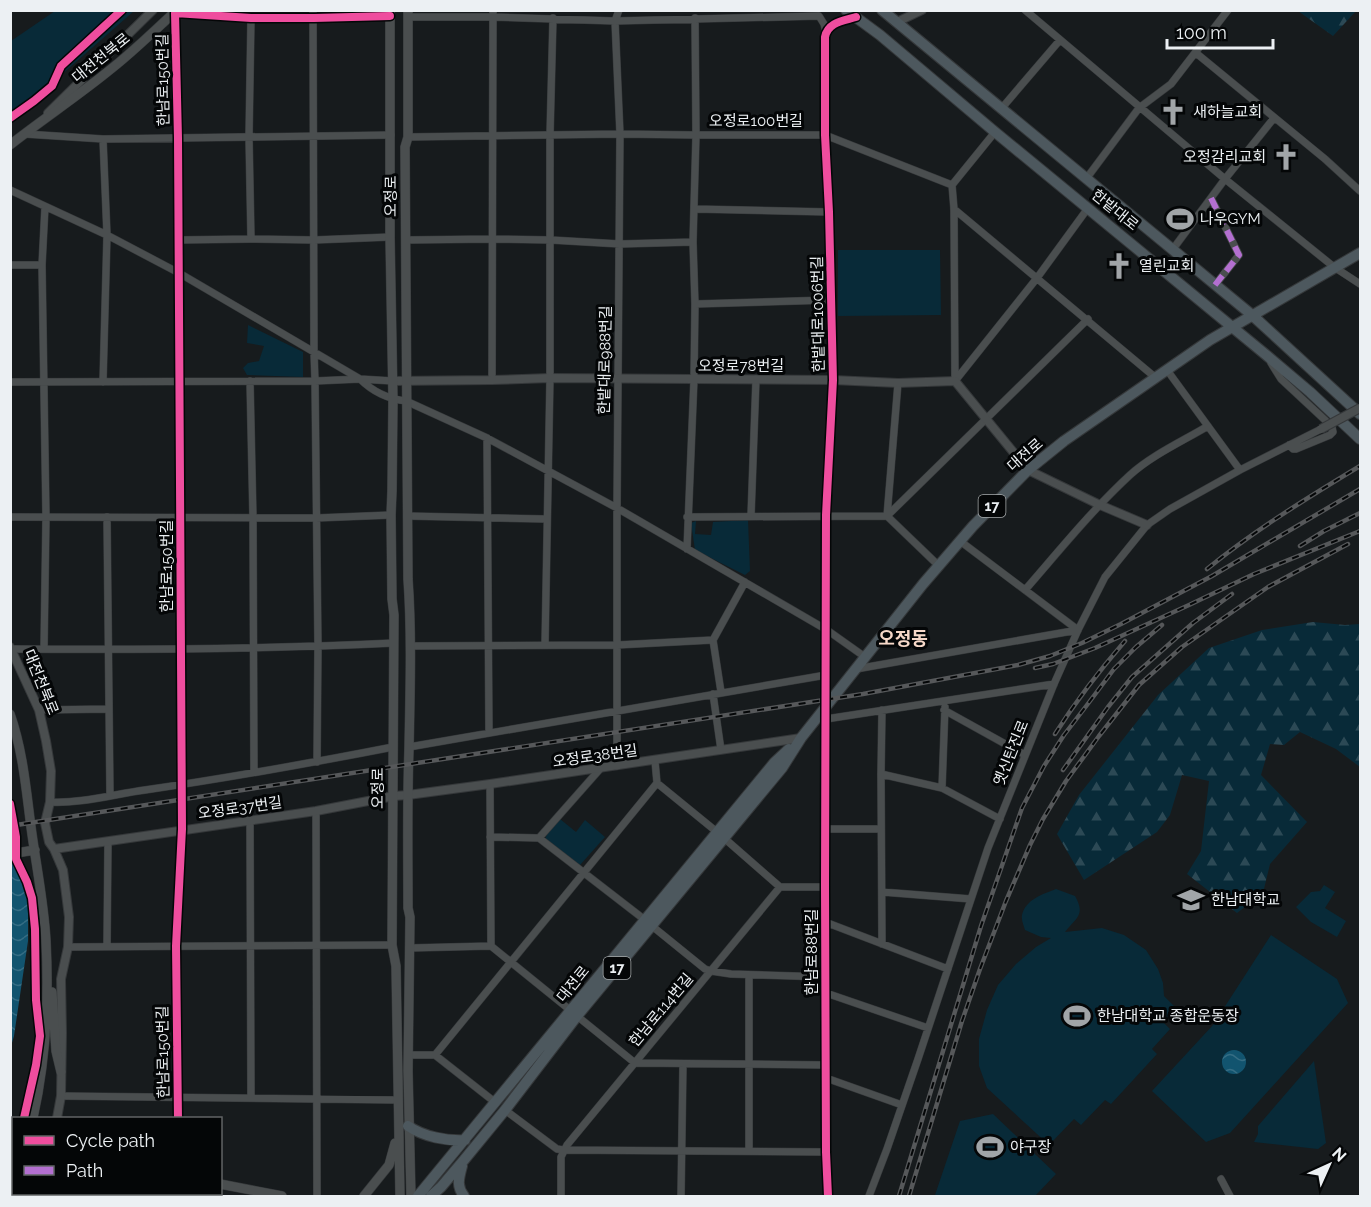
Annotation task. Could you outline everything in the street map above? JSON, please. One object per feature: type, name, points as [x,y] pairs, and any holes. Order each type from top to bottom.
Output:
[{"type":"main road","name":"한밭대로","points":[[846,10],[880,35],[994,132],[1232,326],[1360,439]]},
{"type":"main road","name":"한밭대로","points":[[882,10],[1252,315],[1360,414]]},
{"type":"main road","name":"대전천북로","points":[[10,145],[71,101],[140,45],[176,12]]},
{"type":"main road","name":"오정로","points":[[390,13],[390,237],[393,381],[390,514],[394,615],[392,945],[396,966],[400,1197]]},
{"type":"main road","name":"오정로","points":[[408,14],[408,136],[405,147],[410,646],[408,1126],[411,1197]]},
{"type":"main road","name":"대전로","points":[[431,1197],[464,1160],[501,1106],[574,1013],[721,835],[774,763],[801,738],[960,541],[1028,470],[1064,441],[1210,340],[1360,253]]},
{"type":"main road","points":[[10,714],[22,757],[46,940],[47,1023],[33,1117]]},
{"type":"main road","points":[[11,854],[35,850]]},
{"type":"main road","points":[[41,897],[49,934],[56,1051],[61,1072]]},
{"type":"main road","name":"대전로","points":[[418,1197],[465,1140],[501,1106]]},
{"type":"main road","points":[[408,1126],[416,1131],[452,1141],[465,1140]]},
{"type":"main road","points":[[364,1197],[389,1165],[398,1132]]},
{"type":"main road","points":[[464,1160],[458,1180],[464,1197]]},
{"type":"main road","points":[[222,1184],[282,1197]]},
{"type":"street","points":[[36,125],[153,10]]},
{"type":"street","name":"한밭대로988번길","points":[[617,766],[620,134],[615,21],[619,10]]},
{"type":"street","points":[[897,22],[922,10]]},
{"type":"street","points":[[1025,10],[1225,179],[1334,267],[1360,284]]},
{"type":"street","points":[[1086,179],[1139,108],[1171,84],[1228,10]]},
{"type":"street","points":[[176,12],[251,18],[390,13]]},
{"type":"street","name":"한남로150번길","points":[[176,12],[182,784],[176,946],[178,1117]]},
{"type":"street","points":[[408,14],[493,14],[615,21],[818,13],[826,32]]},
{"type":"street","points":[[313,14],[317,762]]},
{"type":"street","points":[[492,380],[493,14]]},
{"type":"street","points":[[826,32],[835,23],[856,17]]},
{"type":"street","points":[[251,18],[249,136],[251,238]]},
{"type":"street","points":[[545,645],[553,18]]},
{"type":"street","points":[[687,549],[694,379],[693,242],[696,135],[694,18]]},
{"type":"street","name":"한밭대로1006번길","points":[[826,32],[825,135],[833,380],[826,515],[826,707]]},
{"type":"street","points":[[1001,109],[1060,40]]},
{"type":"street","points":[[71,101],[109,53]]},
{"type":"street","points":[[1196,53],[1325,159],[1360,191]]},
{"type":"street","points":[[1173,249],[1274,118]]},
{"type":"street","points":[[994,132],[952,185],[955,381],[1028,470],[1147,525]]},
{"type":"street","points":[[25,134],[103,139],[391,135]]},
{"type":"street","name":"오정로100번길","points":[[408,136],[825,135],[952,185]]},
{"type":"street","points":[[102,382],[107,235],[103,139]]},
{"type":"street","points":[[10,190],[107,235],[179,273],[360,379],[369,388],[393,400],[406,401],[487,438],[617,508],[827,630],[865,657]]},
{"type":"street","points":[[1211,198],[1239,255],[1215,285]]},
{"type":"street","points":[[44,649],[46,517],[42,265],[45,207]]},
{"type":"street","points":[[955,381],[1037,278],[1088,208]]},
{"type":"street","points":[[695,209],[829,212]]},
{"type":"street","points":[[954,209],[1156,378]]},
{"type":"street","points":[[178,240],[251,238],[314,240],[390,237]]},
{"type":"street","points":[[406,240],[551,240],[620,244],[693,242]]},
{"type":"street","points":[[10,265],[42,265]]},
{"type":"street","points":[[695,303],[830,300]]},
{"type":"street","points":[[887,516],[1088,319]]},
{"type":"street","points":[[1265,354],[1281,379],[1332,427],[1333,432],[1330,435],[1293,449],[1289,445]]},
{"type":"street","points":[[1167,370],[1240,470]]},
{"type":"street","name":"오정로78번길","points":[[406,381],[618,378],[833,380],[898,383],[955,381]]},
{"type":"street","points":[[10,382],[360,379],[406,381]]},
{"type":"street","points":[[751,516],[756,379]]},
{"type":"street","points":[[250,381],[254,772]]},
{"type":"street","points":[[887,516],[898,383]]},
{"type":"street","points":[[1321,429],[1360,408]]},
{"type":"street","points":[[1025,590],[1100,505],[1132,474],[1208,426]]},
{"type":"street","name":"옛신탄진로","points":[[869,1197],[988,848],[1054,684],[1105,577],[1147,525],[1170,509],[1321,429]]},
{"type":"street","points":[[487,438],[489,732]]},
{"type":"street","points":[[10,517],[316,518],[390,514]]},
{"type":"street","points":[[407,516],[546,519]]},
{"type":"street","points":[[687,517],[887,516],[939,566]]},
{"type":"street","points":[[107,517],[110,795]]},
{"type":"street","points":[[960,541],[1078,630]]},
{"type":"street","points":[[722,750],[713,640],[745,582]]},
{"type":"street","points":[[856,669],[1078,630]]},
{"type":"street","points":[[410,646],[617,645],[713,640]]},
{"type":"street","points":[[11,648],[181,649],[394,643]]},
{"type":"street","name":"대전천북로","points":[[11,648],[39,710],[51,771],[50,802],[45,823],[50,842],[63,870],[69,916],[68,947],[61,979],[61,1096],[57,1117]]},
{"type":"street","points":[[409,747],[826,675]]},
{"type":"street","points":[[826,719],[1054,684]]},
{"type":"street","points":[[942,788],[945,700]]},
{"type":"street","name":"한남로88번길","points":[[826,707],[825,977],[828,1197]]},
{"type":"street","points":[[39,710],[108,709]]},
{"type":"street","points":[[882,710],[882,944]]},
{"type":"street","points":[[944,710],[1025,755]]},
{"type":"street","name":"오정로38번길","points":[[394,796],[655,761],[801,738]]},
{"type":"street","points":[[50,802],[69,802],[182,784],[393,747]]},
{"type":"street","points":[[435,1055],[657,783],[655,761]]},
{"type":"street","points":[[540,838],[600,768]]},
{"type":"street","points":[[881,774],[942,788],[1000,819]]},
{"type":"street","points":[[657,783],[780,887],[825,887]]},
{"type":"street","points":[[490,784],[491,946]]},
{"type":"street","name":"오정로37번길","points":[[54,849],[316,811],[394,796]]},
{"type":"street","points":[[316,811],[316,1197]]},
{"type":"street","points":[[250,820],[250,1098]]},
{"type":"street","points":[[825,829],[881,829]]},
{"type":"street","points":[[490,837],[540,838],[705,969],[731,974],[825,977]]},
{"type":"street","points":[[107,946],[108,842]]},
{"type":"street","name":"한남로114번길","points":[[564,1150],[780,887]]},
{"type":"street","points":[[882,892],[971,899]]},
{"type":"street","points":[[825,922],[948,969]]},
{"type":"street","points":[[68,947],[392,945]]},
{"type":"street","points":[[409,948],[491,946],[635,1063],[826,1065]]},
{"type":"street","points":[[749,975],[749,1152]]},
{"type":"street","name":"한남로88번길","points":[[826,993],[928,1028]]},
{"type":"street","points":[[409,1055],[435,1055],[557,1149],[826,1152]]},
{"type":"street","points":[[681,1197],[683,1064]]},
{"type":"street","points":[[826,1078],[902,1105]]},
{"type":"street","points":[[61,1096],[398,1100]]},
{"type":"street","points":[[561,1197],[561,1157],[564,1150]]},
{"type":"street","points":[[1221,1179],[1230,1197]]},
{"type":"green space","points":[[55,11],[134,11],[11,119],[11,41]]},
{"type":"green space","points":[[1298,11],[1356,11],[1333,36]]},
{"type":"green space","points":[[838,250],[940,250],[941,315],[838,316]]},
{"type":"green space","points":[[248,325],[303,352],[303,377],[247,375],[243,368],[248,363],[259,361],[264,346],[247,343]]},
{"type":"green space","points":[[748,520],[750,571],[745,575],[695,550],[691,523],[696,521],[695,534],[711,535],[713,522]]},
{"type":"green space","points":[[1313,622],[1360,624],[1360,767],[1336,749],[1300,732],[1284,745],[1270,744],[1261,775],[1307,822],[1270,864],[1263,893],[1237,913],[1187,874],[1201,851],[1209,781],[1182,775],[1170,815],[1157,832],[1084,880],[1057,834],[1079,795],[1158,695],[1209,648],[1262,630]]},
{"type":"green space","points":[[560,819],[576,832],[585,820],[605,837],[580,865],[545,839]]},
{"type":"green space","points":[[1324,885],[1335,892],[1325,908],[1346,921],[1337,937],[1311,922],[1296,907],[1311,892],[1320,891]]},
{"type":"green space","name":"한남대학교 종합운동장","points":[[1056,889],[1075,896],[1080,908],[1078,916],[1065,932],[1102,928],[1124,935],[1146,950],[1158,969],[1163,983],[1164,996],[1176,1008],[1164,1023],[1170,1029],[1152,1049],[1157,1054],[1111,1104],[1105,1100],[1081,1125],[1074,1119],[1049,1145],[987,1088],[979,1066],[979,1039],[987,1010],[998,985],[1016,964],[1051,938],[1041,937],[1025,930],[1022,921],[1024,909],[1036,898]]},
{"type":"green space","points":[[1271,935],[1337,979],[1348,1003],[1230,1133],[1206,1142],[1152,1091],[1213,1025]]},
{"type":"green space","points":[[1314,1061],[1326,1143],[1318,1149],[1254,1142],[1258,1134],[1258,1126]]},
{"type":"green space","name":"야구장","points":[[993,1114],[1056,1174],[1035,1196],[935,1195],[960,1121]]},
{"type":"water","points":[[11,859],[21,879],[28,902],[28,941],[11,1046]]},
{"type":"water","points":[[1234,1050],[1242,1054],[1246,1062],[1242,1070],[1234,1074],[1226,1070],[1222,1062],[1226,1054]]},
{"type":"railway","points":[[1207,569],[1301,502],[1360,466]]},
{"type":"railway","points":[[10,826],[863,694],[1018,665],[1050,656],[1121,624],[1212,576],[1360,489]]},
{"type":"railway","points":[[1300,546],[1360,513]]},
{"type":"railway","points":[[1035,668],[1053,664],[1095,648],[1254,574],[1360,531]]},
{"type":"railway","points":[[909,1196],[980,969],[1030,845],[1066,781],[1139,685],[1182,647],[1268,587],[1348,544]]},
{"type":"railway","points":[[1063,770],[1132,677],[1193,623],[1232,594]]},
{"type":"railway","points":[[899,1196],[981,926],[1022,808],[1044,766],[1064,735],[1114,669],[1162,625]]},
{"type":"railway","points":[[1055,734],[1088,686],[1125,641]]},
{"type":"marked path","points":[[1211,198],[1239,255],[1215,285]]},
{"type":"cycle path","points":[[10,118],[52,86],[61,66],[122,10]]},
{"type":"cycle path","points":[[178,1117],[176,946],[182,829],[178,138],[175,13],[251,18],[390,16]]},
{"type":"cycle path","points":[[828,1196],[825,887],[826,515],[833,380],[825,135],[825,37],[833,25],[856,17]]},
{"type":"cycle path","points":[[10,804],[16,837],[16,859],[32,898],[36,1000],[40,1036],[24,1117]]},
{"type":"place","name":"새하늘교회","points":[[1173,112]]},
{"type":"place","name":"오정감리교회","points":[[1286,157]]},
{"type":"place","name":"나우GYM","points":[[1180,219]]},
{"type":"place","name":"열린교회","points":[[1119,266]]},
{"type":"place","name":"한남대학교","points":[[1191,900]]},
{"type":"place","name":"한남대학교 종합운동장","points":[[1077,1016]]},
{"type":"place","name":"야구장","points":[[990,1147]]},
{"type":"district","name":"오정동","points":[[903,638]]}]
